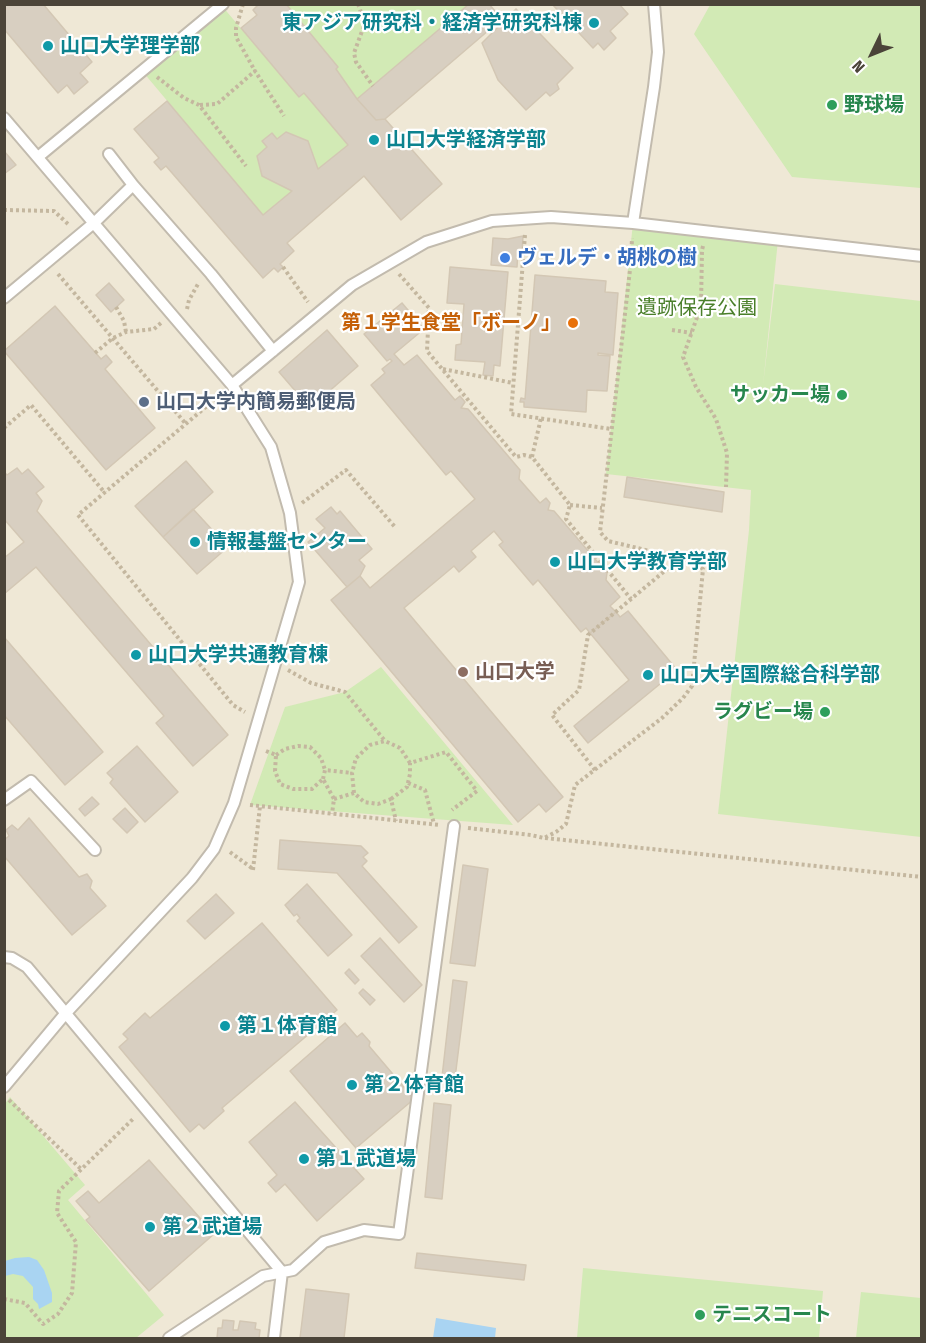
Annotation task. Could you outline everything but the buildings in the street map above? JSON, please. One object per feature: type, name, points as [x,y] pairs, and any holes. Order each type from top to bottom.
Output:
[{"type":"lane","points":[[38,157],[223,4]]},
{"type":"lane","points":[[633,224],[656,75],[658,52],[654,4]]},
{"type":"lane","points":[[4,118],[232,385],[271,447],[290,513],[299,582],[234,804],[218,842],[192,878],[65,1014],[4,1086]]},
{"type":"lane","points":[[109,154],[273,351]]},
{"type":"lane","points":[[4,298],[94,222],[133,185]]},
{"type":"lane","points":[[232,385],[352,285],[388,262],[426,242],[492,221],[551,218],[633,224],[921,256]]},
{"type":"lane","points":[[4,800],[31,781],[95,849]]},
{"type":"lane","points":[[169,1338],[263,1276],[293,1270],[324,1242],[364,1230],[399,1234],[454,826]]},
{"type":"lane","points":[[4,957],[12,958],[27,967],[282,1272],[274,1338]]},
{"type":"path","points":[[243,4],[236,28],[236,37],[284,116]]},
{"type":"path","points":[[358,4],[365,23],[354,53],[356,62],[373,86]]},
{"type":"path","points":[[147,69],[184,98],[199,105],[246,166]]},
{"type":"path","points":[[199,105],[217,104],[255,71]]},
{"type":"path","points":[[4,210],[54,211],[79,235]]},
{"type":"path","points":[[526,219],[511,414],[611,429]]},
{"type":"path","points":[[544,838],[566,824],[575,785],[662,718],[692,686],[703,569],[692,561],[608,542],[600,532],[631,261],[633,224]]},
{"type":"path","points":[[710,232],[702,250],[701,306],[683,357],[696,387],[716,418],[728,453],[726,487]]},
{"type":"path","points":[[47,262],[186,424]]},
{"type":"path","points":[[388,262],[429,308],[427,351],[516,457],[524,454],[532,457],[570,505],[602,508]]},
{"type":"path","points":[[283,267],[317,315]]},
{"type":"path","points":[[184,328],[189,300],[195,285],[211,274]]},
{"type":"path","points":[[116,307],[124,321],[126,332]]},
{"type":"path","points":[[95,353],[113,338],[126,332],[154,329],[172,314]]},
{"type":"path","points":[[672,330],[692,333]]},
{"type":"path","points":[[442,369],[513,383]]},
{"type":"path","points":[[232,385],[78,515],[233,705],[258,720]]},
{"type":"path","points":[[4,428],[32,405],[105,493]]},
{"type":"path","points":[[532,457],[541,418]]},
{"type":"path","points":[[290,513],[346,470],[395,527]]},
{"type":"path","points":[[570,505],[566,519],[631,599]]},
{"type":"path","points":[[595,770],[552,715],[579,690],[588,635],[679,558]]},
{"type":"path","points":[[276,664],[311,684],[345,692],[385,741],[400,748],[410,763],[407,787],[391,799],[378,804],[364,802],[354,793],[352,773],[356,758],[370,745],[385,741]]},
{"type":"path","points":[[251,746],[276,756]]},
{"type":"path","points":[[298,746],[310,747],[321,758],[325,770],[323,779],[312,789],[293,789],[280,784],[276,771],[276,756],[285,749],[298,746]]},
{"type":"path","points":[[410,763],[446,752],[477,791],[451,811]]},
{"type":"path","points":[[325,770],[352,773]]},
{"type":"path","points":[[323,779],[334,799],[332,814]]},
{"type":"path","points":[[408,783],[425,790],[433,824]]},
{"type":"path","points":[[334,799],[354,793]]},
{"type":"path","points":[[391,799],[396,820]]},
{"type":"path","points":[[234,804],[921,877]]},
{"type":"path","points":[[218,842],[253,870],[260,806]]},
{"type":"path","points":[[433,824],[442,818]]},
{"type":"path","points":[[4,1095],[82,1170]]},
{"type":"path","points":[[4,1299],[25,1303],[43,1324],[58,1314],[72,1293],[76,1242],[57,1213],[59,1191],[144,1108]]},
{"type":"shaded area","name":"山口大学","points":[[5,5],[921,5],[921,1338],[5,1338]]},
{"type":"green space","points":[[464,4],[466,7],[357,99],[336,69],[338,67],[286,5]]},
{"type":"green space","name":"野球場","points":[[710,5],[921,5],[921,188],[792,177],[694,34]]},
{"type":"green space","points":[[222,6],[299,97],[304,93],[348,145],[318,169],[308,141],[286,132],[277,139],[272,133],[263,141],[267,147],[257,156],[262,176],[292,191],[263,215],[143,72]]},
{"type":"green space","name":"遺跡保存公園","points":[[633,223],[778,240],[763,385],[775,284],[921,301],[921,837],[718,814],[749,530],[751,490],[606,474]]},
{"type":"green space","points":[[381,667],[513,825],[250,805],[285,707],[345,692]]},
{"type":"green space","points":[[10,1097],[85,1185],[68,1200],[164,1315],[136,1338],[5,1338],[4,1105]]},
{"type":"green space","name":"テニスコート","points":[[583,1268],[823,1291],[819,1338],[577,1338]]},
{"type":"green space","name":"テニスコート","points":[[861,1292],[921,1298],[921,1338],[856,1338]]},
{"type":"water","points":[[29,1257],[37,1260],[44,1270],[52,1293],[52,1302],[39,1309],[33,1299],[33,1287],[23,1276],[13,1274],[5,1276],[5,1261]]},
{"type":"water","points":[[436,1318],[496,1328],[495,1338],[433,1338]]},
{"type":"place","name":"東アジア研究科・経済学研究科棟","points":[[594,23]]},
{"type":"place","name":"山口大学理学部","points":[[48,46]]},
{"type":"place","name":"野球場","points":[[832,105]]},
{"type":"place","name":"山口大学経済学部","points":[[374,140]]},
{"type":"place","name":"ヴェルデ・胡桃の樹","points":[[505,258]]},
{"type":"place","name":"第１学生食堂「ボーノ」","points":[[573,323]]},
{"type":"place","name":"サッカー場","points":[[842,395]]},
{"type":"place","name":"山口大学内簡易郵便局","points":[[144,402]]},
{"type":"place","name":"情報基盤センター","points":[[195,542]]},
{"type":"place","name":"山口大学教育学部","points":[[555,562]]},
{"type":"place","name":"山口大学共通教育棟","points":[[136,655]]},
{"type":"place","name":"山口大学","points":[[463,672]]},
{"type":"place","name":"山口大学国際総合科学部","points":[[648,675]]},
{"type":"place","name":"ラグビー場","points":[[825,712]]},
{"type":"place","name":"第１体育館","points":[[225,1026]]},
{"type":"place","name":"第２体育館","points":[[352,1085]]},
{"type":"place","name":"第１武道場","points":[[304,1159]]},
{"type":"place","name":"第２武道場","points":[[150,1227]]},
{"type":"place","name":"テニスコート","points":[[700,1315]]}]
